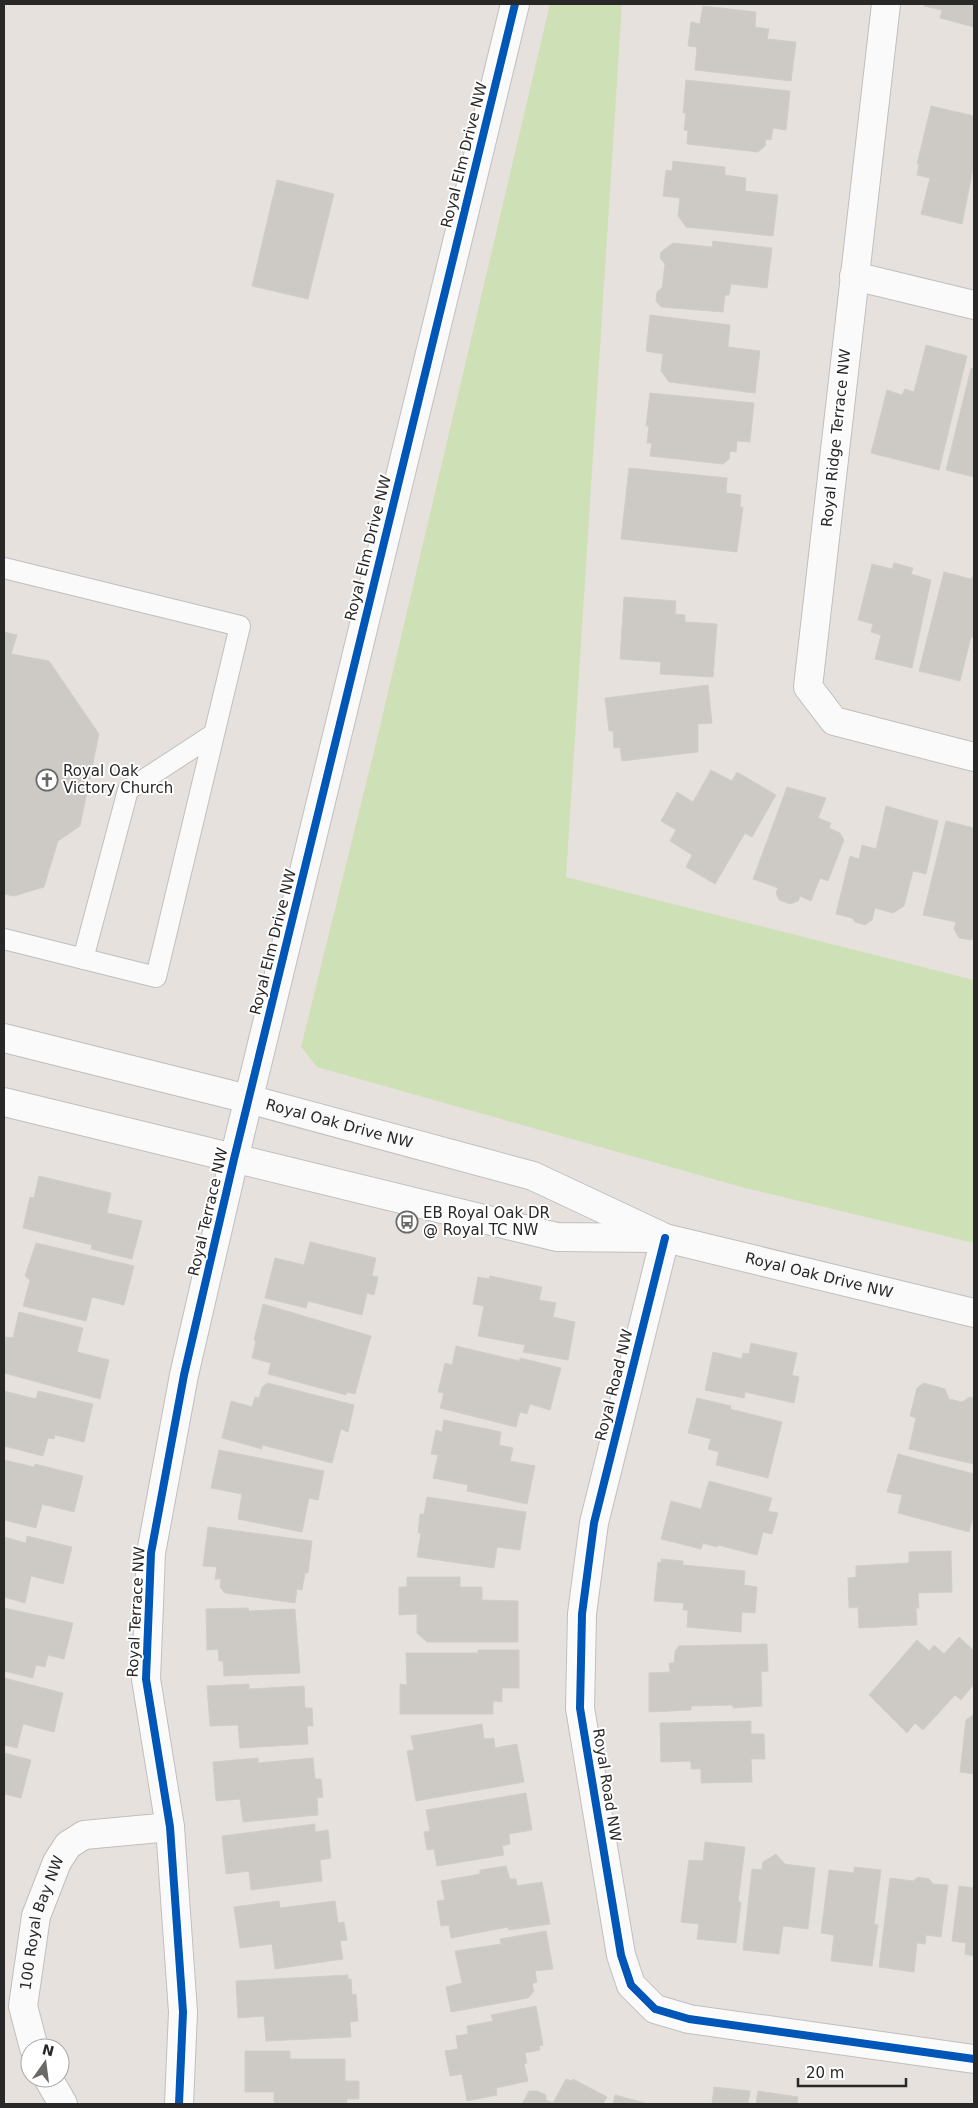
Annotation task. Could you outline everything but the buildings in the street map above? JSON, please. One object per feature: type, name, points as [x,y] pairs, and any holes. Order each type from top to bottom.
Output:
[{"type":"street","name":"Royal Elm Drive NW","points":[[248,1099],[515,4]]},
{"type":"street","name":"Royal Ridge Terrace NW","points":[[886,4],[808,688],[834,721],[974,756]]},
{"type":"street","points":[[854,276],[974,305]]},
{"type":"street","name":"Royal Oak Drive NW","points":[[4,1038],[248,1099],[533,1176],[664,1238],[974,1313]]},
{"type":"street","name":"Royal Terrace NW","points":[[179,2104],[183,2012],[170,1827],[146,1679],[151,1553],[184,1375],[248,1099]]},
{"type":"street","name":"Royal Oak Drive NW","points":[[4,1102],[557,1237],[664,1238]]},
{"type":"street","name":"Royal Road NW","points":[[664,1238],[594,1523],[582,1614],[580,1708],[622,1955],[631,1985],[655,2009],[689,2019],[974,2059]]},
{"type":"street","name":"100 Royal Bay NW","points":[[31,2038],[22,2006],[36,1916],[57,1862],[68,1845],[84,1835],[170,1827]]},
{"type":"street","points":[[54,2088],[63,2104]]},
{"type":"lane","points":[[4,568],[240,626],[156,977],[4,939]]},
{"type":"lane","points":[[83,959],[128,790],[214,734]]},
{"type":"green space","points":[[550,4],[622,4],[566,877],[974,980],[974,1243],[745,1188],[317,1067],[301,1047],[377,739]]},
{"type":"cycle path","points":[[179,2104],[183,2012],[170,1827],[146,1679],[151,1553],[184,1375],[234,1159],[515,4]]},
{"type":"cycle path","points":[[665,1238],[594,1523],[582,1614],[580,1708],[621,1955],[631,1985],[655,2009],[689,2019],[974,2059]]},
{"type":"place","name":"Royal Oak Victory Church","points":[[47,780]]},
{"type":"place","name":"EB Royal Oak DR @ Royal TC NW","points":[[407,1222]]}]
